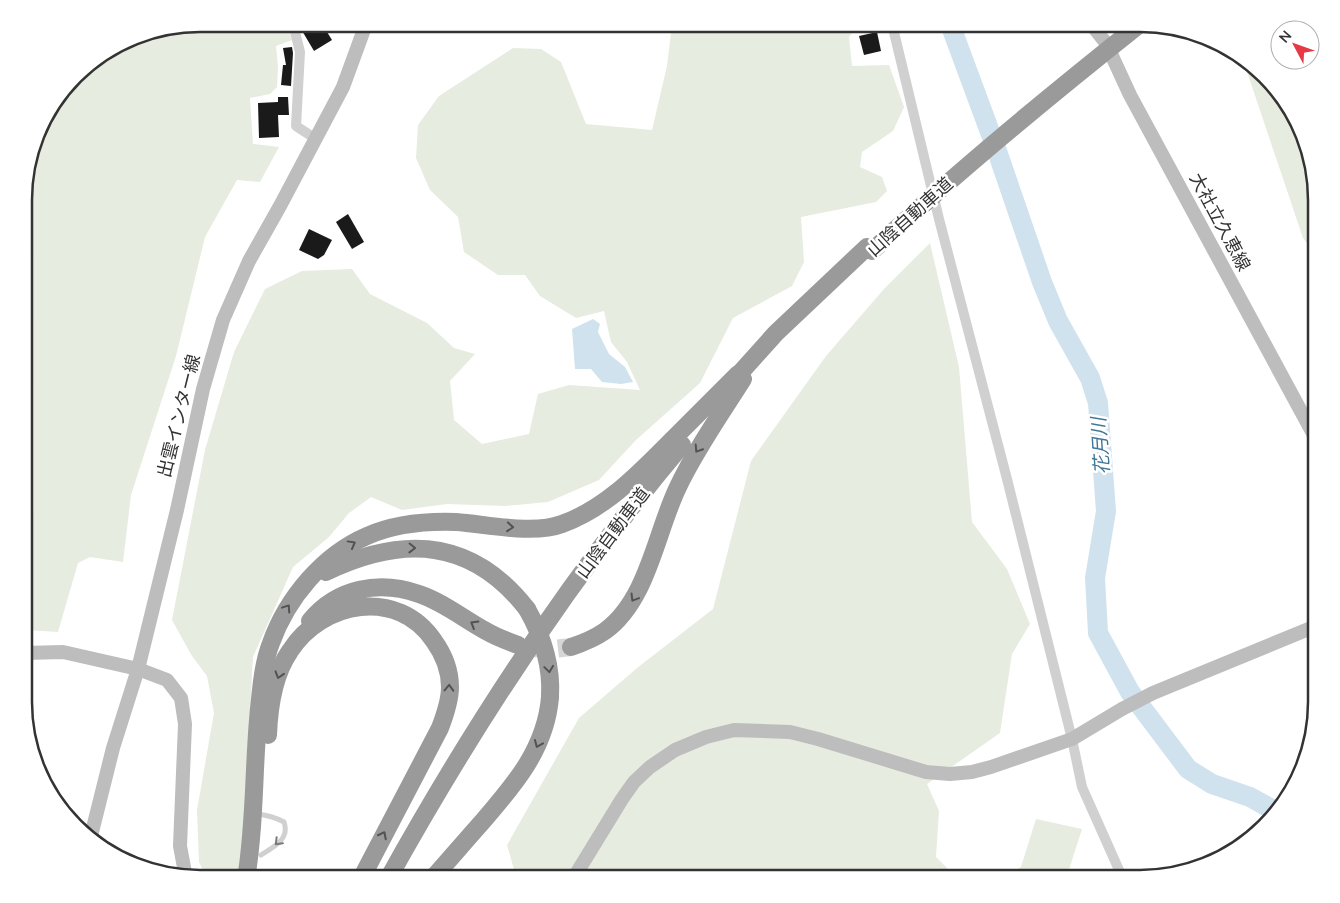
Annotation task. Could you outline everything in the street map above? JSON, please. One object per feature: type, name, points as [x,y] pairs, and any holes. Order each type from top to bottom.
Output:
[{"type":"highway","name":"山陰自動車道","points":[[870,249],[937,183],[1119,32]]},
{"type":"highway","name":"山陰自動車道","points":[[393,870],[526,643],[635,501],[776,333],[941,188],[1130,32]]},
{"type":"highway","points":[[258,870],[261,855],[258,815],[257,725],[263,676],[270,644],[284,612],[302,587],[325,562],[367,536],[421,522],[455,522],[527,529],[560,525],[593,510],[630,481],[741,376]]},
{"type":"highway","points":[[571,647],[605,631],[618,620],[629,606],[646,573],[668,509],[690,463],[741,376]]},
{"type":"highway","points":[[302,587],[324,573],[367,554],[407,548],[444,551],[482,567],[499,579],[514,592],[527,609],[536,626],[545,648],[549,669],[550,697],[545,728],[526,768],[509,791],[440,870]]},
{"type":"highway","points":[[248,870],[258,815],[268,729],[275,688],[281,667],[303,629],[328,603],[343,594],[361,588],[381,587],[399,589],[420,594],[439,603],[487,632],[526,643]]},
{"type":"highway","points":[[290,651],[302,635],[323,619],[349,609],[374,606],[390,608],[418,622],[440,649],[448,667],[450,687],[447,707],[440,728],[366,870]]},
{"type":"main road","name":"大社立久恵線","points":[[1097,32],[1106,43],[1130,95],[1307,422]]},
{"type":"main road","points":[[1106,43],[1119,32]]},
{"type":"main road","name":"出雲インター線","points":[[92,831],[113,748],[138,669],[203,389],[223,320],[249,261],[344,87],[363,33]]},
{"type":"main road","points":[[579,870],[634,782],[650,767],[675,750],[706,737],[734,730],[790,732],[926,772],[950,774],[972,772],[1072,738],[1153,693],[1307,630]]},
{"type":"main road","points":[[32,652],[63,652],[138,669],[167,680],[181,698],[185,724],[180,846],[184,869]]},
{"type":"street","points":[[894,32],[939,219],[1072,738],[1082,787],[1119,870]]},
{"type":"street","points":[[295,33],[300,52],[296,126],[316,139]]},
{"type":"shaded area","points":[[671,32],[853,32],[849,37],[852,66],[889,65],[904,107],[893,131],[862,152],[860,167],[882,177],[887,191],[876,202],[801,217],[804,262],[792,286],[733,318],[700,383],[636,440],[599,480],[548,502],[505,506],[447,504],[402,510],[371,497],[349,513],[329,537],[293,567],[253,657],[241,870],[203,870],[199,862],[197,810],[214,713],[207,676],[192,656],[172,620],[205,450],[234,352],[265,289],[302,271],[352,269],[370,294],[427,323],[454,348],[475,354],[450,381],[454,420],[482,444],[529,434],[538,394],[569,385],[640,390],[627,362],[611,342],[604,311],[576,318],[540,296],[525,275],[498,275],[464,252],[458,217],[430,190],[416,158],[418,125],[439,96],[513,48],[541,49],[561,62],[586,124],[652,130],[667,66]]},
{"type":"shaded area","points":[[189,33],[289,33],[292,40],[276,46],[277,87],[270,94],[250,98],[253,144],[279,147],[260,182],[237,180],[205,237],[176,356],[131,495],[123,562],[90,557],[78,563],[58,632],[32,630],[32,200],[34,178],[41,146],[55,116],[74,90],[90,74],[126,50],[146,41]]},
{"type":"shaded area","points":[[1247,72],[1273,98],[1295,136],[1302,157],[1307,189],[1307,243],[1303,238]]},
{"type":"shaded area","points":[[930,243],[959,367],[972,522],[1007,569],[1030,624],[1012,654],[1000,733],[927,784],[939,811],[936,857],[949,870],[514,870],[507,845],[579,718],[637,668],[713,609],[751,461],[826,356],[884,289]]},
{"type":"shaded area","points":[[1036,819],[1082,829],[1069,870],[1016,870],[1021,867]]},
{"type":"water","points":[[593,319],[600,324],[598,332],[609,354],[625,367],[633,382],[621,384],[602,382],[591,369],[575,369],[572,329]]},
{"type":"building","points":[[877,32],[881,51],[864,55],[859,36]]},
{"type":"building","points":[[303,33],[328,33],[332,40],[314,51]]},
{"type":"building","points":[[292,47],[291,86],[281,85],[283,65],[286,65],[283,48]]},
{"type":"building","points":[[278,97],[288,97],[289,115],[278,115],[279,137],[259,138],[258,103],[278,102]]},
{"type":"building","points":[[348,214],[364,242],[352,249],[336,222]]},
{"type":"building","points":[[309,229],[332,240],[324,255],[318,259],[299,250]]},
{"type":"waterway","name":"花月川","points":[[953,32],[997,151],[1042,282],[1058,321],[1090,378],[1098,403],[1106,511],[1095,578],[1098,633],[1130,692],[1188,769],[1212,784],[1250,797],[1270,808]]},
{"type":"tunnel","points":[[531,648],[554,649],[571,647]]}]
